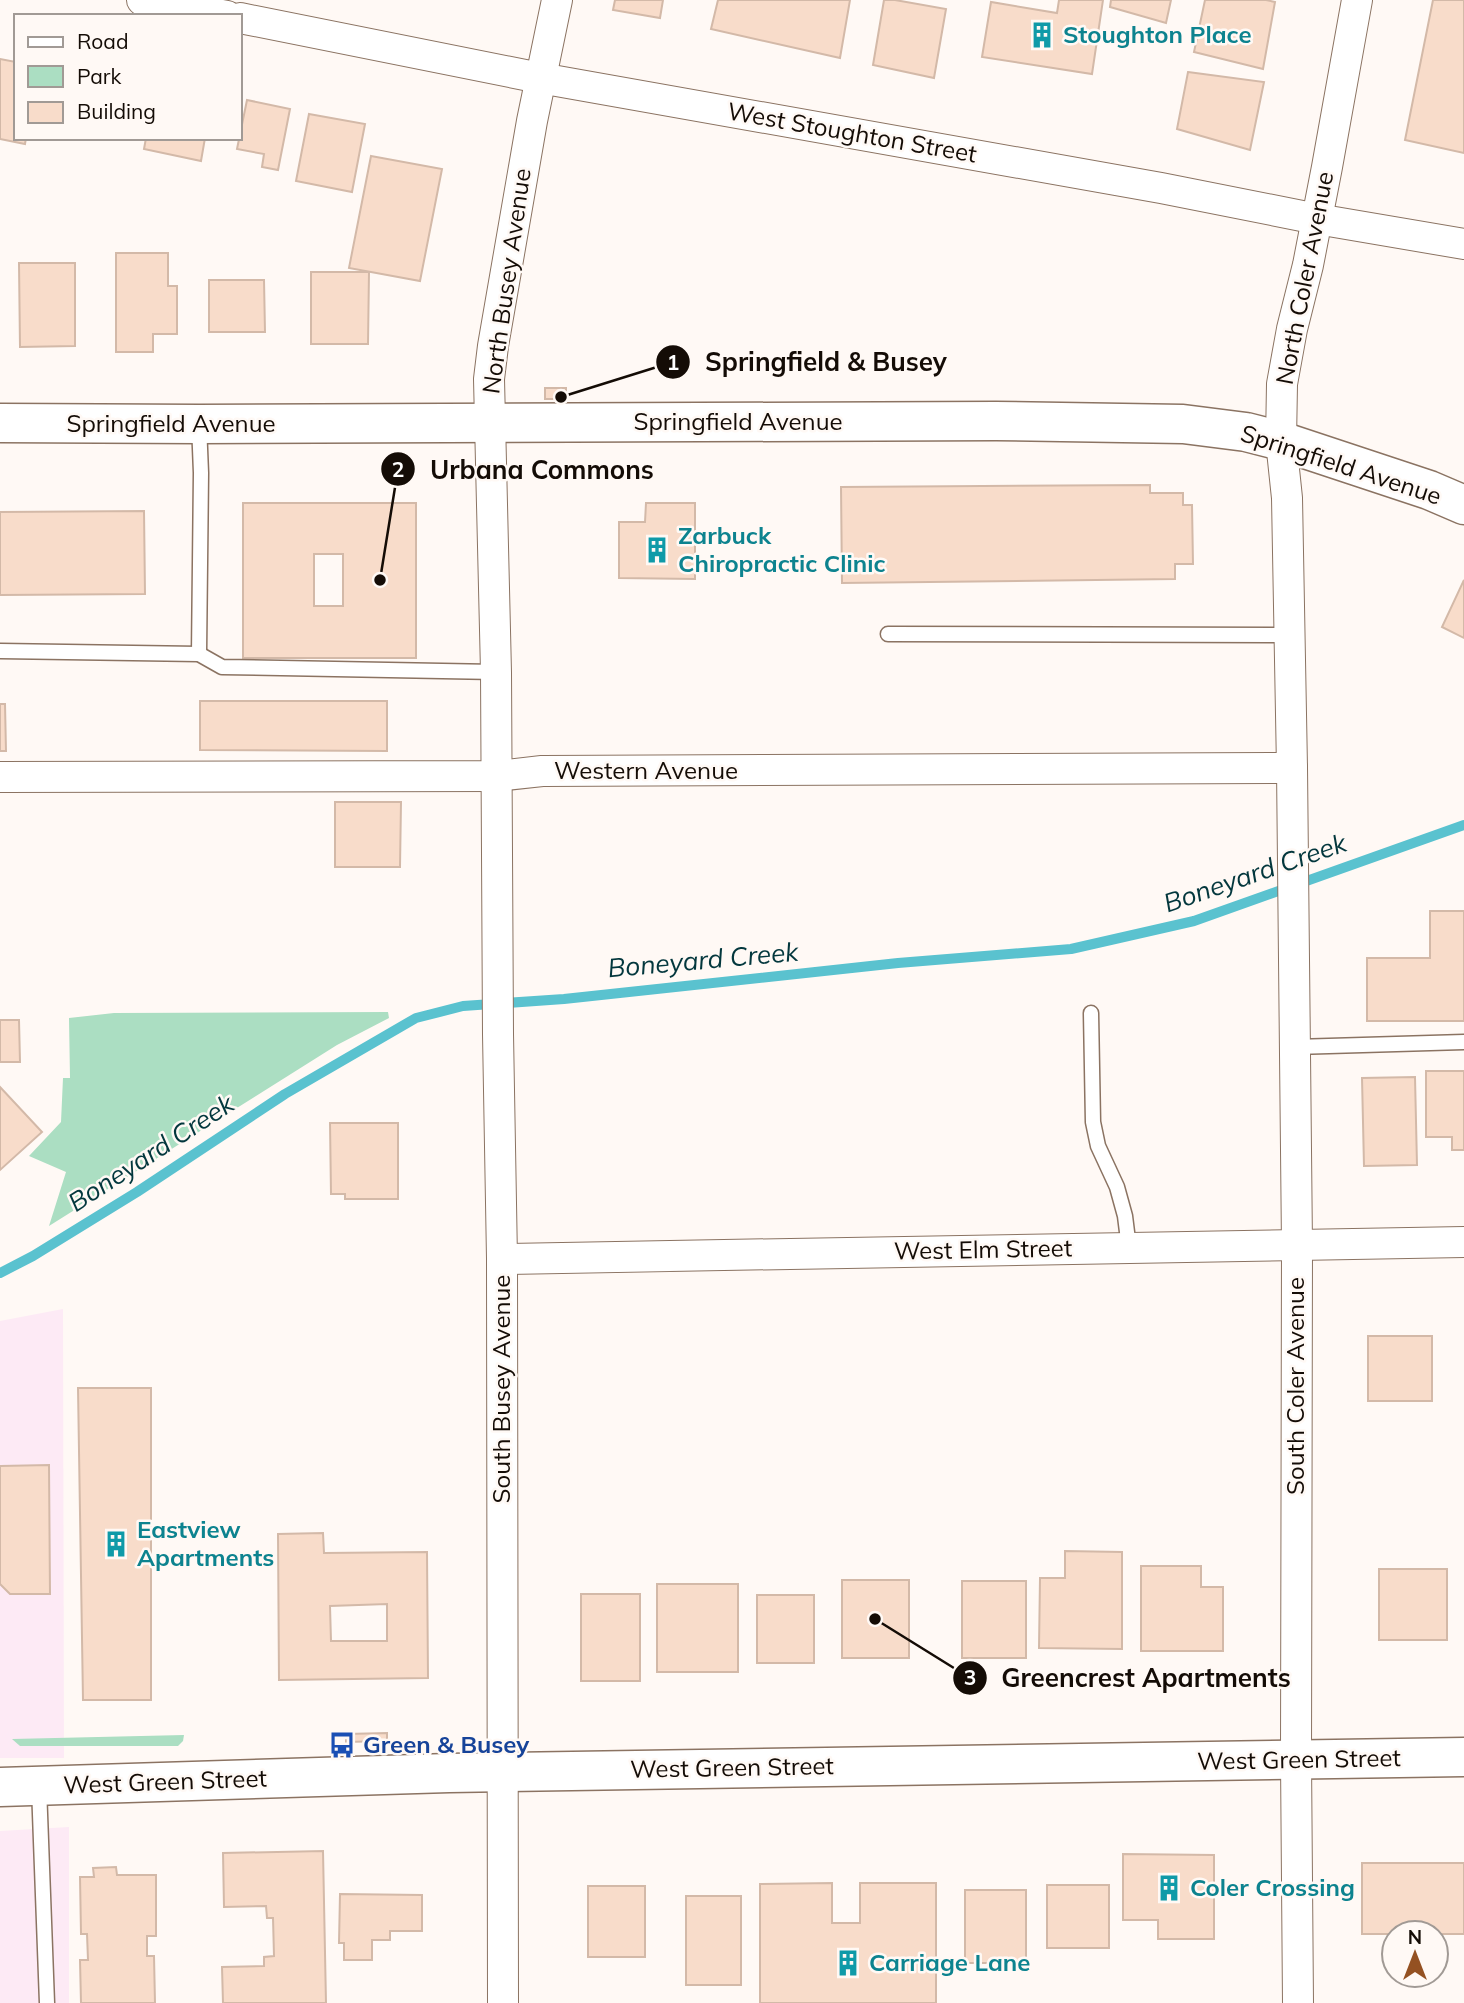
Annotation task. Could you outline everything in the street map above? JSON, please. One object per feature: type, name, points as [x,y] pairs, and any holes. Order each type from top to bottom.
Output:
[{"type":"street","points":[[142,0],[216,14]]},
{"type":"street","name":"North Busey Avenue","points":[[497,776],[489,379],[540,78],[556,0]]},
{"type":"street","name":"North Coler Avenue","points":[[1292,768],[1287,498],[1281,441],[1282,384],[1317,219],[1357,0]]},
{"type":"street","name":"West Stoughton Street","points":[[242,18],[540,78],[1464,244]]},
{"type":"street","name":"Springfield Avenue","points":[[0,423],[996,421],[1183,424],[1246,432],[1281,441],[1429,490],[1464,505]]},
{"type":"street","name":"Western Avenue","points":[[0,777],[497,776],[542,771],[1292,768]]},
{"type":"street","name":"South Coler Avenue","points":[[1292,768],[1297,1245],[1298,2003]]},
{"type":"street","name":"South Busey Avenue","points":[[497,776],[497,981],[502,1259],[503,2003]]},
{"type":"street","name":"West Elm Street","points":[[502,1259],[1464,1242]]},
{"type":"street","name":"West Green Street","points":[[0,1787],[502,1772],[1464,1757]]},
{"type":"lane","points":[[199,424],[199,654]]},
{"type":"lane","points":[[888,634],[1288,635]]},
{"type":"lane","points":[[0,651],[199,654],[222,667],[496,672]]},
{"type":"lane","points":[[1091,1013],[1093,1122],[1098,1146],[1120,1198],[1129,1248]]},
{"type":"lane","points":[[1295,1047],[1464,1042]]},
{"type":"lane","points":[[39,1786],[47,2003]]},
{"type":"shaded area","points":[[63,1309],[64,1758],[0,1758],[0,1321]]},
{"type":"shaded area","points":[[69,1827],[69,2003],[0,2003],[0,1831]]},
{"type":"green space","points":[[388,1012],[389,1018],[337,1045],[49,1226],[66,1172],[29,1156],[61,1122],[63,1078],[70,1078],[69,1018],[114,1013]]},
{"type":"green space","points":[[184,1735],[178,1746],[20,1746],[12,1739]]},
{"type":"building","points":[[615,0],[663,0],[660,18],[613,10]]},
{"type":"building","points":[[718,0],[850,0],[840,58],[711,29]]},
{"type":"building","points":[[884,0],[946,9],[934,78],[873,65]]},
{"type":"building","name":"Stoughton Place","points":[[1059,0],[1103,0],[1092,74],[982,57],[991,2],[1057,13]]},
{"type":"building","points":[[1111,0],[1171,0],[1166,23],[1110,7]]},
{"type":"building","points":[[1205,0],[1275,2],[1263,69],[1194,52]]},
{"type":"building","points":[[1433,0],[1464,0],[1464,153],[1405,140]]},
{"type":"building","points":[[0,59],[14,62],[14,140],[26,140],[25,144],[0,139]]},
{"type":"building","points":[[1188,72],[1264,82],[1250,150],[1177,129]]},
{"type":"building","points":[[247,100],[290,109],[278,170],[262,167],[264,154],[237,149],[239,140],[242,140]]},
{"type":"building","points":[[309,114],[365,124],[352,192],[296,181]]},
{"type":"building","points":[[146,140],[205,140],[201,161],[144,149]]},
{"type":"building","points":[[371,156],[442,169],[420,281],[349,268]]},
{"type":"building","points":[[116,253],[168,253],[168,286],[177,286],[177,334],[153,334],[153,352],[116,352]]},
{"type":"building","points":[[19,263],[75,263],[75,346],[20,347]]},
{"type":"building","points":[[311,272],[369,272],[368,344],[311,344]]},
{"type":"building","points":[[209,280],[264,280],[265,332],[209,332]]},
{"type":"building","points":[[545,388],[566,388],[566,399],[545,399]]},
{"type":"building","points":[[1150,485],[1150,493],[1183,493],[1183,505],[1192,505],[1193,564],[1175,564],[1175,579],[842,583],[841,487]]},
{"type":"building","points":[[243,503],[416,503],[416,658],[243,658]],"holes":[[[314,554],[343,554],[343,606],[314,606]]]},
{"type":"building","name":"Zarbuck Chiropractic Clinic","points":[[646,503],[695,503],[695,579],[619,578],[619,522],[645,522]]},
{"type":"building","points":[[144,511],[145,594],[0,595],[0,512]]},
{"type":"building","points":[[1464,580],[1464,638],[1442,627]]},
{"type":"building","points":[[200,701],[387,701],[387,751],[200,750]]},
{"type":"building","points":[[0,704],[5,704],[6,751],[0,751]]},
{"type":"building","points":[[335,802],[401,802],[400,867],[335,867]]},
{"type":"building","points":[[1430,911],[1464,911],[1464,1021],[1367,1021],[1367,958],[1430,958]]},
{"type":"building","points":[[0,1020],[19,1020],[20,1062],[0,1062]]},
{"type":"building","points":[[1426,1071],[1464,1071],[1464,1150],[1452,1150],[1452,1137],[1426,1137]]},
{"type":"building","points":[[1415,1077],[1417,1165],[1364,1166],[1362,1078]]},
{"type":"building","points":[[0,1087],[42,1132],[0,1170]]},
{"type":"building","points":[[330,1123],[398,1123],[398,1199],[345,1199],[345,1194],[331,1194]]},
{"type":"building","points":[[1368,1336],[1432,1336],[1432,1401],[1368,1401]]},
{"type":"building","name":"Eastview Apartments","points":[[78,1388],[151,1388],[151,1700],[83,1700]]},
{"type":"building","points":[[49,1465],[50,1594],[10,1594],[0,1584],[0,1466]]},
{"type":"building","points":[[323,1533],[324,1553],[427,1552],[428,1678],[279,1680],[278,1534]],"holes":[[[387,1604],[387,1641],[331,1641],[330,1606]]]},
{"type":"building","points":[[1065,1551],[1122,1552],[1122,1649],[1039,1648],[1040,1578],[1065,1578]]},
{"type":"building","points":[[1141,1566],[1201,1566],[1201,1587],[1223,1587],[1223,1651],[1141,1651]]},
{"type":"building","points":[[1379,1569],[1447,1569],[1447,1640],[1379,1640]]},
{"type":"building","points":[[842,1580],[909,1580],[909,1658],[842,1658]]},
{"type":"building","points":[[962,1581],[1026,1581],[1026,1658],[962,1658]]},
{"type":"building","points":[[657,1584],[738,1584],[738,1672],[657,1672]]},
{"type":"building","points":[[581,1594],[640,1594],[640,1681],[581,1681]]},
{"type":"building","points":[[757,1595],[814,1595],[814,1663],[757,1663]]},
{"type":"building","points":[[387,1733],[387,1741],[346,1742],[346,1734]]},
{"type":"building","points":[[323,1851],[326,2003],[223,2003],[222,1967],[264,1966],[264,1957],[274,1956],[273,1918],[267,1918],[266,1906],[224,1907],[223,1853]]},
{"type":"building","name":"Coler Crossing","points":[[1123,1854],[1214,1855],[1214,1939],[1158,1939],[1158,1920],[1123,1920]]},
{"type":"building","points":[[1362,1863],[1464,1863],[1464,1934],[1450,1934],[1450,1919],[1380,1919],[1380,1934],[1362,1934]]},
{"type":"building","points":[[116,1867],[117,1875],[156,1875],[156,1936],[147,1936],[147,1956],[154,1956],[155,2003],[81,2003],[80,1960],[88,1960],[87,1934],[81,1934],[80,1877],[94,1877],[93,1868]]},
{"type":"building","name":"Carriage Lane","points":[[832,1883],[832,1923],[860,1923],[860,1883],[936,1883],[936,2003],[760,2003],[760,1884]]},
{"type":"building","points":[[1047,1885],[1109,1885],[1109,1948],[1047,1948]]},
{"type":"building","points":[[588,1886],[645,1886],[645,1957],[588,1957]]},
{"type":"building","points":[[965,1890],[1026,1890],[1026,1963],[965,1963]]},
{"type":"building","points":[[340,1894],[422,1895],[422,1931],[390,1931],[390,1940],[372,1940],[372,1960],[344,1960],[344,1943],[339,1943]]},
{"type":"building","points":[[686,1896],[741,1896],[741,1985],[686,1985]]},
{"type":"waterway","name":"Boneyard Creek","points":[[0,1273],[33,1256],[137,1192],[285,1094],[416,1018],[463,1006],[564,999],[898,963],[1071,949],[1194,921],[1464,825]]},
{"type":"place","name":"Stoughton Place","points":[[1042,35]]},
{"type":"place","name":"Springfield & Busey","points":[[561,397]]},
{"type":"place","name":"Zarbuck Chiropractic Clinic","points":[[657,550]]},
{"type":"place","name":"Urbana Commons","points":[[380,580]]},
{"type":"place","name":"Eastview Apartments","points":[[116,1544]]},
{"type":"place","name":"Greencrest Apartments","points":[[875,1619]]},
{"type":"place","name":"Green & Busey","points":[[342,1745]]},
{"type":"place","name":"Coler Crossing","points":[[1169,1888]]},
{"type":"place","name":"Carriage Lane","points":[[848,1963]]}]
